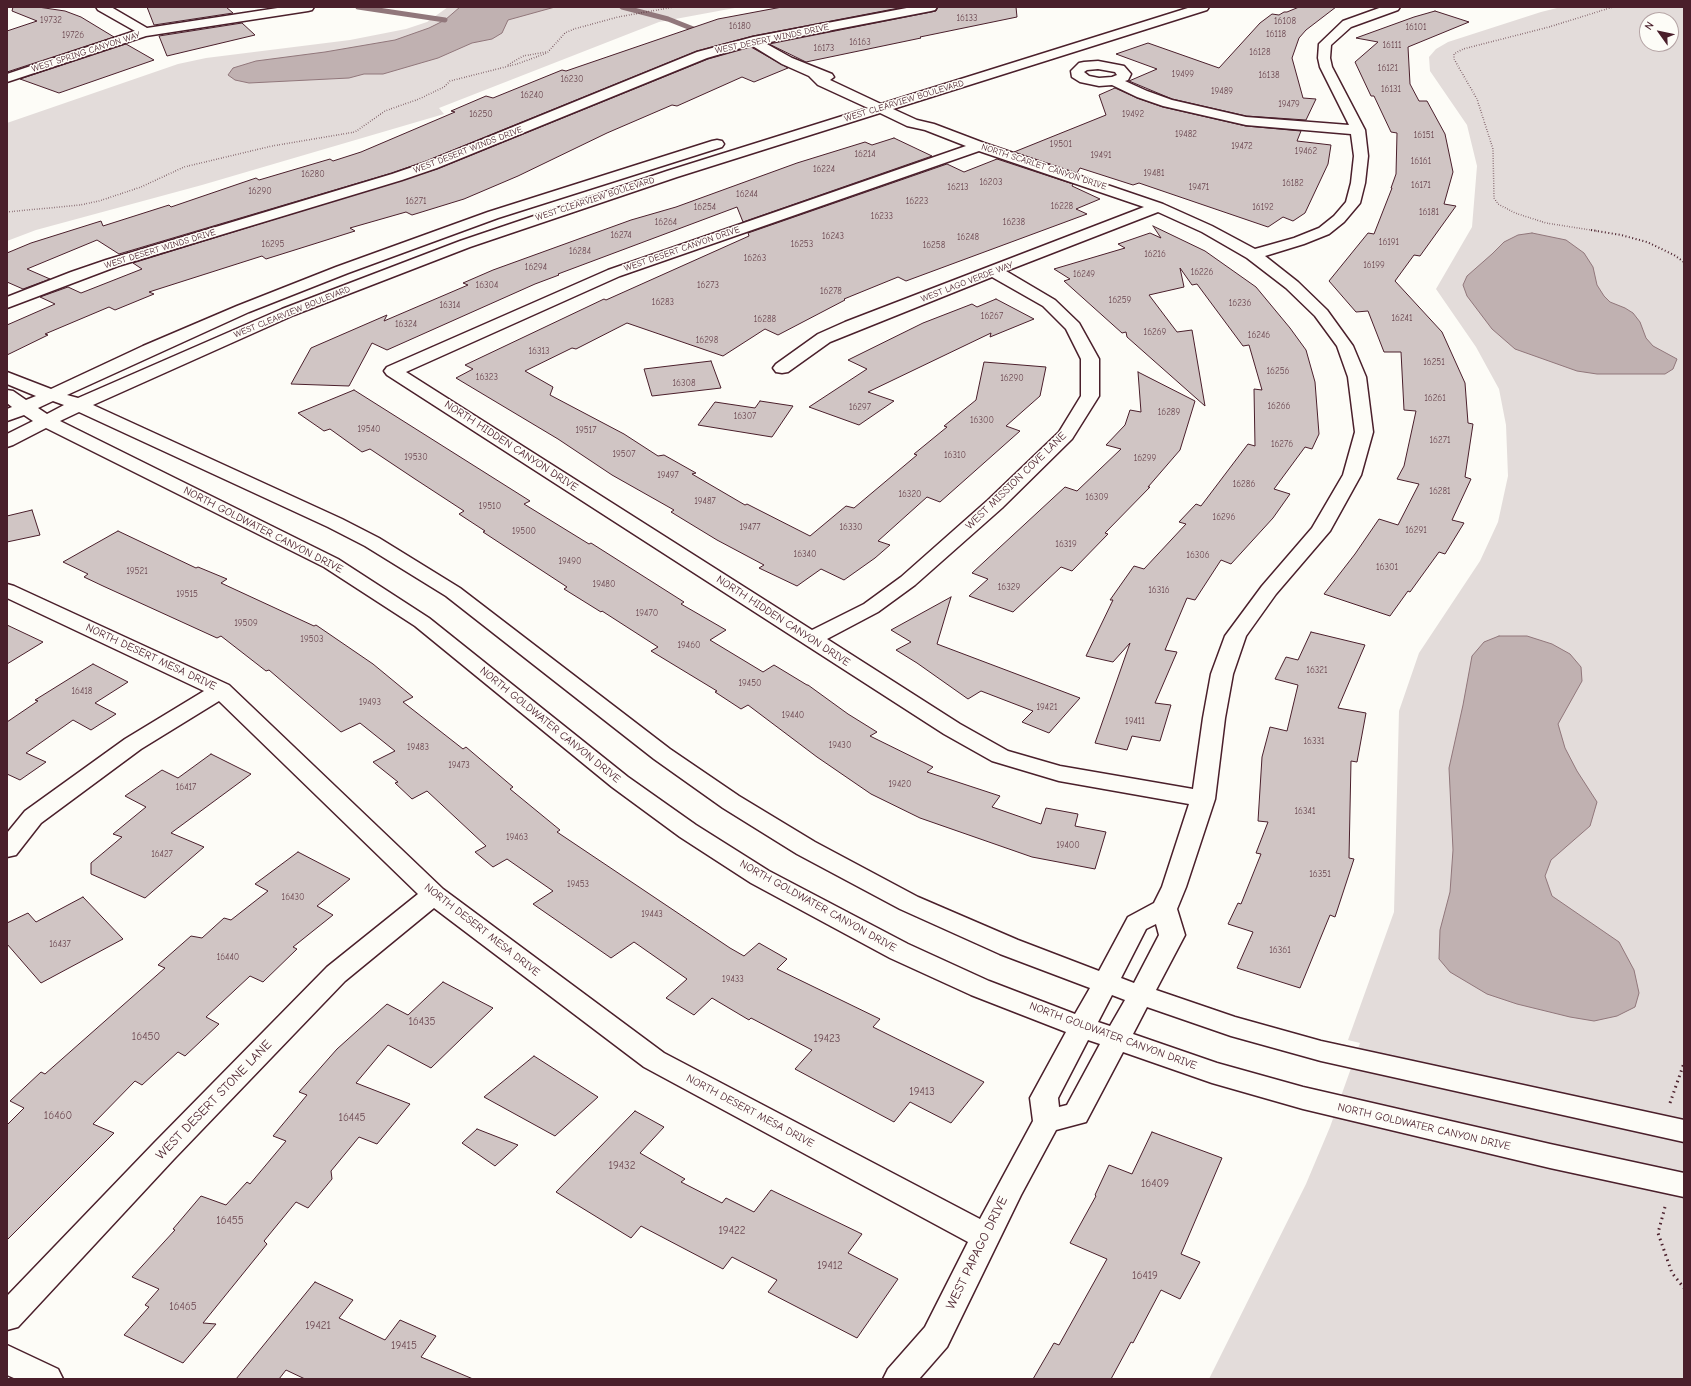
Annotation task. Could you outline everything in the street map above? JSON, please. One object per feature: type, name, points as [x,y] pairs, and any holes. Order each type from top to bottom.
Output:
[{"type":"street","points":[[102,7],[145,32]]},
{"type":"street","name":"WEST SPRING CANYON WAY","points":[[7,78],[117,40],[145,32],[308,7]]},
{"type":"street","name":"WEST DESERT WINDS DRIVE","points":[[7,303],[77,275],[112,263],[432,165],[702,55],[753,41],[931,7]]},
{"type":"street","name":"WEST CLEARVIEW BOULEVARD","points":[[7,416],[35,414],[78,406],[288,312],[427,258],[876,101],[1203,7]]},
{"type":"street","points":[[1253,255],[1299,241],[1324,231],[1353,203],[1358,183],[1361,156],[1358,130],[1326,67],[1324,58],[1325,44],[1347,24],[1384,8]]},
{"type":"street","name":"NORTH SCARLET CANYON DRIVE","points":[[753,41],[787,61],[814,73],[823,82],[876,101],[912,123],[929,127],[979,146],[1158,207],[1207,229],[1253,255],[1292,285],[1321,313],[1345,346],[1357,377],[1364,432],[1352,475],[1320,531],[1269,590],[1236,636],[1222,674],[1214,718],[1203,799],[1174,887],[1164,909]]},
{"type":"street","points":[[1114,81],[1142,94],[1168,103],[1239,119],[1306,127],[1358,130]]},
{"type":"street","name":"WEST CLEARVIEW BOULEVARD","points":[[840,106],[876,101]]},
{"type":"street","name":"WEST CLEARVIEW BOULEVARD","points":[[7,441],[35,414],[50,395],[243,309],[432,236],[493,215],[730,140]]},
{"type":"street","name":"WEST DESERT CANYON DRIVE","points":[[393,371],[614,272],[979,146]]},
{"type":"street","name":"WEST LAGO VERDE WAY","points":[[782,368],[824,338],[851,326],[1158,207]]},
{"type":"street","name":"WEST MISSION COVE LANE","points":[[811,639],[871,608],[908,581],[995,504],[1066,435],[1090,396],[1090,359],[1073,327],[1049,303],[994,271]]},
{"type":"street","name":"NORTH HIDDEN CANYON DRIVE","points":[[393,371],[952,729],[1000,756],[1059,773],[1203,799]]},
{"type":"street","name":"NORTH GOLDWATER CANYON DRIVE","points":[[7,377],[78,406],[335,523],[419,570],[480,612],[662,754],[731,802],[806,848],[902,900],[1009,947],[1094,1005],[1128,1017],[1231,1026],[1321,1052],[1684,1131]]},
{"type":"street","name":"NORTH GOLDWATER CANYON DRIVE","points":[[7,396],[35,414],[331,563],[422,622],[620,782],[688,831],[760,877],[899,951],[980,988],[1094,1005],[1128,1017],[1212,1072],[1303,1098],[1550,1156],[1684,1185]]},
{"type":"street","name":"NORTH DESERT MESA DRIVE","points":[[7,590],[221,690],[434,896],[654,1060],[986,1237]]},
{"type":"street","points":[[7,849],[33,816],[133,744],[221,690]]},
{"type":"street","name":"WEST DESERT STONE LANE","points":[[7,1317],[164,1151],[336,974],[434,896]]},
{"type":"street","points":[[1164,909],[1172,935],[1076,1114],[1047,1121],[1044,1098],[1137,923],[1164,909]]},
{"type":"street","name":"WEST PAPAGO DRIVE","points":[[899,1379],[936,1337],[1009,1190],[1047,1121]]},
{"type":"street","points":[[7,1359],[47,1379]]},
{"type":"path","points":[[7,212],[86,204],[121,195],[192,165],[265,147],[354,132],[371,122],[385,111],[419,99],[444,87],[450,82],[540,56],[548,52],[564,33],[574,29],[618,17],[674,7]]},
{"type":"path","points":[[1613,7],[1549,27],[1463,49],[1454,54],[1454,59],[1477,99],[1487,127],[1493,149],[1494,198],[1498,204],[1546,223],[1634,238],[1660,247],[1684,262]]},
{"type":"path","points":[[506,66],[516,58],[548,52]]},
{"type":"shaded area","points":[[448,7],[740,7],[659,22],[439,108],[444,114],[202,185],[36,230],[7,241],[7,123],[178,64],[206,58],[350,40],[406,29],[427,22]]},
{"type":"shaded area","points":[[460,7],[555,7],[508,20],[502,33],[492,39],[472,43],[438,58],[383,74],[364,74],[349,78],[249,83],[235,80],[228,75],[233,68],[256,61],[325,52],[395,40],[429,28],[445,20]]},
{"type":"shaded area","points":[[1561,7],[1684,7],[1684,1379],[1209,1379],[1306,1184],[1330,1127],[1360,1043],[1348,1040],[1394,912],[1399,711],[1419,653],[1480,561],[1498,522],[1508,476],[1506,425],[1499,389],[1476,347],[1436,289],[1472,227],[1477,166],[1467,125],[1430,71],[1429,57],[1436,49],[1448,42]]},
{"type":"shaded area","points":[[1532,233],[1566,240],[1584,253],[1593,267],[1597,285],[1604,296],[1610,302],[1633,313],[1640,322],[1646,338],[1653,346],[1677,359],[1673,369],[1665,374],[1597,374],[1577,371],[1515,349],[1492,329],[1467,296],[1463,285],[1467,276],[1504,242],[1518,235]]},
{"type":"shaded area","points":[[1499,636],[1527,636],[1552,644],[1570,654],[1581,667],[1582,681],[1558,724],[1565,748],[1577,771],[1597,802],[1590,826],[1551,860],[1545,876],[1552,896],[1619,942],[1634,970],[1639,993],[1635,1007],[1617,1016],[1594,1021],[1570,1017],[1517,1004],[1487,994],[1450,972],[1439,959],[1440,930],[1450,892],[1453,850],[1449,768],[1472,656],[1484,642]]},
{"type":"building","points":[[13,7],[38,7],[65,11],[81,17],[114,37],[7,72],[7,31],[37,21],[12,11]]},
{"type":"building","points":[[147,7],[226,7],[233,13],[154,25]]},
{"type":"building","points":[[782,7],[904,7],[753,36],[697,51],[426,161],[392,173],[119,254],[97,240],[27,269],[50,279],[23,289],[7,282],[7,253],[31,243],[101,221],[103,226],[169,205],[171,207],[256,178],[259,180],[330,159],[333,161],[361,152],[455,112],[451,111],[486,96],[493,98],[562,70],[566,71],[718,19]]},
{"type":"building","points":[[938,7],[1016,7],[1017,17],[806,62],[769,44],[936,11]]},
{"type":"building","points":[[1299,7],[1336,7],[1306,30],[1299,38],[1292,58],[1303,98],[1316,99],[1306,120],[1246,116],[1172,99],[1129,81],[1157,69],[1116,54],[1148,43],[1219,68],[1260,23],[1272,14],[1279,15]]},
{"type":"building","points":[[1435,11],[1469,22],[1408,47],[1410,84],[1419,101],[1427,101],[1445,134],[1453,172],[1444,204],[1456,206],[1420,256],[1414,255],[1395,281],[1442,332],[1465,383],[1468,423],[1473,424],[1465,477],[1471,479],[1452,520],[1464,523],[1445,554],[1439,552],[1410,592],[1408,591],[1390,616],[1324,594],[1355,554],[1379,519],[1398,525],[1419,484],[1397,479],[1404,466],[1416,411],[1404,410],[1401,352],[1384,352],[1368,311],[1356,312],[1329,281],[1368,233],[1374,234],[1396,174],[1397,133],[1391,132],[1374,96],[1371,96],[1355,62],[1378,42],[1356,38]]},
{"type":"building","points":[[242,23],[255,35],[167,56],[159,36]]},
{"type":"building","points":[[126,44],[154,60],[59,93],[20,79]]},
{"type":"building","points":[[751,47],[788,68],[754,82],[742,77],[677,106],[672,105],[607,133],[518,176],[464,199],[412,215],[406,212],[350,228],[355,231],[266,259],[262,256],[149,292],[154,294],[115,310],[109,307],[45,334],[48,335],[7,355],[7,325],[55,304],[40,297],[68,287],[81,293],[142,269],[133,263],[437,169],[708,59]]},
{"type":"building","points":[[1115,88],[1137,98],[1163,107],[1246,126],[1301,131],[1297,141],[1331,145],[1328,164],[1305,213],[1293,221],[1283,217],[1268,227],[1139,183],[1133,185],[1080,168],[1077,173],[1014,152],[1106,115],[1099,95]]},
{"type":"building","points":[[894,138],[932,156],[743,222],[737,207],[558,274],[559,275],[535,284],[387,350],[372,343],[349,386],[291,384],[311,348],[387,315],[384,321],[468,285],[463,283],[493,270],[631,220],[676,207],[797,163],[865,142],[872,145]]},
{"type":"building","points":[[997,159],[1073,184],[1072,186],[1100,199],[1076,209],[1087,214],[906,281],[898,277],[844,299],[845,300],[778,335],[765,329],[723,356],[627,323],[576,349],[572,348],[525,371],[553,387],[550,395],[624,434],[658,456],[664,455],[696,473],[692,474],[745,505],[747,504],[810,536],[846,506],[854,508],[917,455],[914,454],[947,427],[944,426],[976,400],[984,362],[1046,367],[1040,396],[1006,426],[1020,431],[940,502],[927,497],[878,541],[890,545],[875,558],[844,580],[821,569],[797,586],[759,568],[764,565],[717,540],[671,512],[674,510],[612,475],[558,439],[456,378],[473,369],[465,365],[604,299],[606,300],[749,236],[748,233],[947,164],[964,172]]},
{"type":"building","points":[[1153,226],[1205,251],[1256,287],[1290,328],[1306,350],[1315,382],[1319,434],[1312,449],[1305,447],[1274,489],[1290,494],[1273,518],[1231,564],[1221,560],[1195,600],[1187,598],[1165,650],[1177,652],[1155,703],[1171,705],[1160,741],[1132,736],[1127,750],[1095,743],[1130,643],[1113,662],[1086,656],[1113,600],[1110,600],[1134,566],[1144,569],[1186,524],[1179,522],[1196,504],[1201,506],[1248,444],[1255,446],[1254,389],[1262,390],[1249,345],[1243,346],[1197,284],[1192,285],[1180,268],[1184,287],[1149,295],[1177,332],[1192,330],[1205,406],[1127,337],[1126,332],[1122,333],[1064,281],[1070,279],[1054,269],[1125,248],[1118,244],[1150,233],[1161,238]]},
{"type":"building","points":[[996,299],[1034,319],[990,337],[991,333],[868,392],[894,401],[859,425],[809,407],[867,369],[848,360],[923,323],[972,304],[977,307]]},
{"type":"building","points":[[711,361],[721,388],[652,396],[644,369]]},
{"type":"building","points":[[1138,372],[1195,401],[1180,450],[1148,487],[1150,487],[1105,533],[1108,534],[1072,571],[1061,567],[1013,612],[969,596],[988,579],[972,573],[1065,487],[1077,491],[1121,449],[1106,445],[1125,425],[1130,410],[1141,412]]},
{"type":"building","points":[[354,390],[530,501],[524,504],[589,544],[591,543],[684,602],[681,604],[726,630],[710,640],[763,672],[774,665],[808,685],[848,714],[877,732],[870,736],[933,767],[927,772],[1000,796],[992,807],[1041,824],[1046,808],[1078,814],[1075,826],[1106,832],[1095,869],[1032,857],[920,818],[871,794],[817,757],[748,705],[741,709],[715,692],[717,691],[651,651],[658,647],[602,611],[601,612],[564,589],[567,587],[483,532],[485,531],[459,514],[464,511],[370,449],[362,452],[330,429],[324,431],[298,413]]},
{"type":"building","points":[[760,401],[793,406],[772,437],[698,425],[715,402],[755,408]]},
{"type":"building","points":[[32,510],[40,535],[7,542],[7,516]]},
{"type":"building","points":[[118,531],[196,568],[198,567],[227,579],[221,583],[314,626],[316,625],[373,664],[413,697],[403,702],[463,749],[466,747],[513,787],[510,789],[560,830],[557,832],[730,948],[744,956],[759,943],[787,959],[777,969],[880,1019],[873,1027],[984,1082],[951,1123],[910,1102],[894,1122],[795,1069],[812,1050],[751,1018],[749,1020],[712,998],[694,1015],[666,998],[687,979],[634,942],[611,958],[533,904],[553,891],[507,859],[493,867],[475,852],[486,846],[427,791],[412,799],[395,783],[398,782],[373,762],[395,751],[360,723],[341,732],[269,670],[266,671],[221,636],[217,638],[103,586],[84,577],[88,574],[63,562]]},
{"type":"building","points":[[951,597],[937,644],[1080,698],[1049,733],[1022,722],[1033,711],[981,691],[968,699],[896,650],[911,642],[891,630]]},
{"type":"building","points":[[7,625],[43,642],[7,664]]},
{"type":"building","points":[[1311,632],[1365,645],[1338,708],[1366,713],[1357,762],[1351,761],[1349,858],[1354,859],[1335,917],[1330,915],[1300,988],[1237,968],[1253,932],[1228,924],[1238,903],[1241,904],[1261,854],[1256,853],[1268,822],[1258,821],[1262,757],[1270,727],[1287,731],[1298,685],[1275,679],[1286,657],[1298,660]]},
{"type":"building","points":[[93,664],[128,682],[95,703],[116,714],[91,730],[73,720],[26,753],[46,762],[20,780],[7,774],[7,722],[38,701],[35,700]]},
{"type":"building","points":[[211,754],[251,774],[171,833],[204,847],[145,898],[91,874],[91,863],[122,837],[113,834],[146,807],[125,796],[162,770],[178,778]]},
{"type":"building","points":[[298,852],[350,879],[317,906],[333,915],[293,947],[297,949],[263,982],[250,976],[206,1017],[219,1024],[185,1056],[178,1052],[142,1085],[135,1081],[93,1124],[114,1133],[7,1240],[7,1125],[24,1108],[10,1101],[41,1072],[45,1074],[165,968],[158,965],[191,936],[202,938],[224,918],[231,920],[268,891],[255,884]]},
{"type":"building","points":[[83,897],[123,939],[41,983],[7,944],[7,923],[28,913],[36,922]]},
{"type":"building","points":[[443,982],[493,1008],[431,1068],[388,1045],[356,1083],[410,1104],[377,1144],[359,1137],[331,1171],[332,1179],[308,1208],[296,1202],[264,1241],[267,1244],[203,1323],[216,1324],[183,1363],[124,1335],[149,1307],[145,1305],[159,1289],[132,1277],[175,1230],[173,1229],[201,1196],[226,1205],[247,1182],[250,1184],[286,1141],[273,1136],[307,1095],[299,1092],[337,1049],[387,1004],[408,1015]]},
{"type":"building","points":[[534,1056],[598,1097],[555,1136],[484,1097]]},
{"type":"building","points":[[635,1111],[664,1127],[640,1153],[685,1179],[681,1182],[722,1203],[726,1198],[754,1212],[771,1190],[862,1234],[848,1253],[898,1279],[857,1338],[768,1292],[777,1280],[732,1257],[723,1269],[641,1226],[631,1238],[556,1192]]},
{"type":"building","points":[[477,1129],[518,1145],[495,1166],[462,1143]]},
{"type":"building","points":[[1152,1132],[1222,1158],[1181,1254],[1200,1262],[1180,1299],[1161,1290],[1133,1343],[1131,1342],[1111,1379],[1033,1379],[1054,1343],[1059,1345],[1107,1259],[1070,1243],[1096,1196],[1095,1195],[1109,1165],[1132,1174]]},
{"type":"building","points":[[315,1282],[353,1300],[339,1318],[385,1340],[400,1320],[436,1336],[421,1357],[473,1379],[305,1379],[286,1370],[279,1379],[236,1379]]},
{"type":"waterway","points":[[358,7],[445,20]]},
{"type":"waterway","points":[[622,7],[668,19],[701,32]]}]
